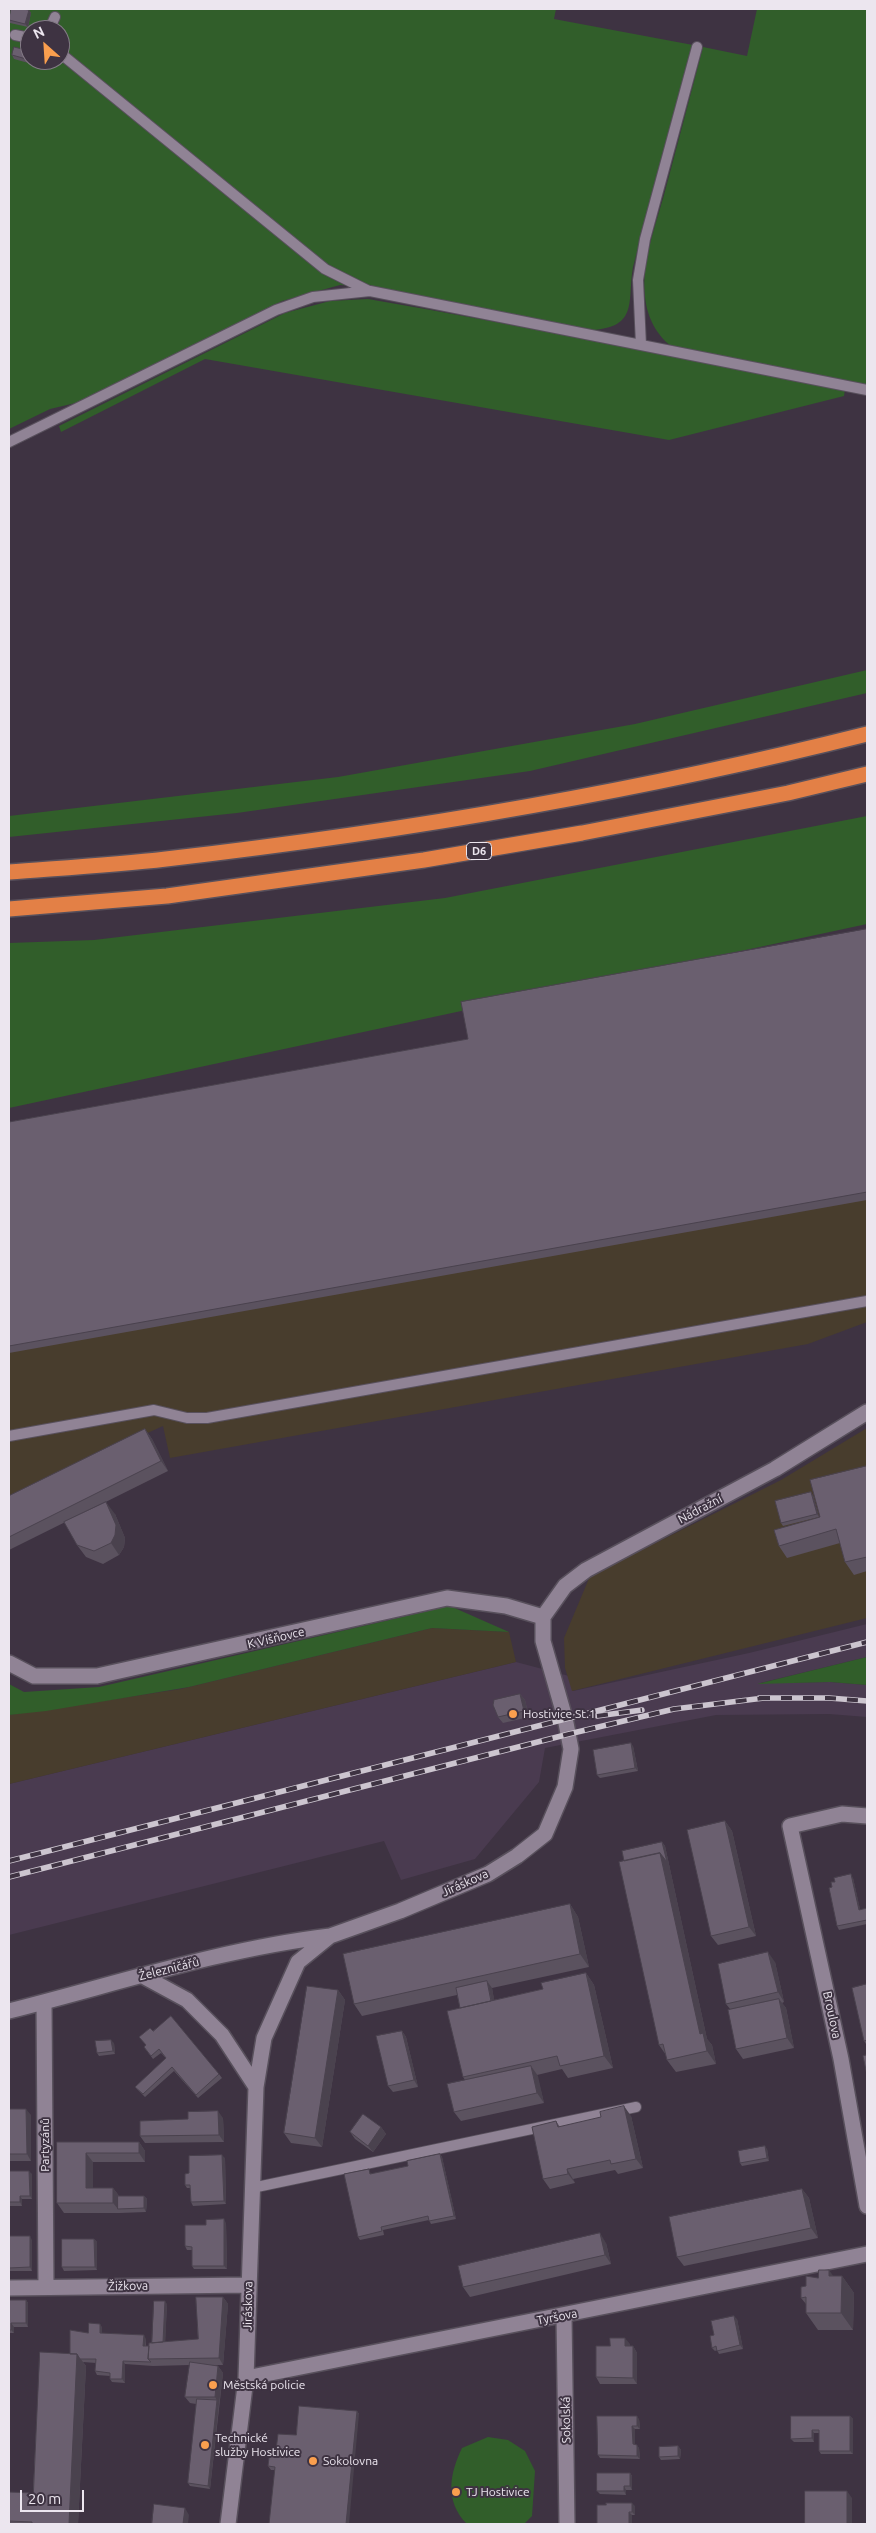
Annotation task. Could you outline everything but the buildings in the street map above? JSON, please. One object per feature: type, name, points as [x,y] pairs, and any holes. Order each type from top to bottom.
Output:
[{"type":"highway","points":[[9,872],[165,859],[420,824],[593,794],[724,768],[867,734]]},
{"type":"highway","name":"D6","points":[[9,909],[167,896],[424,860],[582,833],[788,793],[867,774]]},
{"type":"highway","points":[[788,793],[867,786]]},
{"type":"street","name":"Nádražní","points":[[543,1617],[565,1586],[586,1570],[775,1469],[867,1412]]},
{"type":"street","name":"K Višňovce","points":[[9,1664],[34,1676],[97,1676],[447,1598],[506,1606],[543,1617]]},
{"type":"street","name":"Jiráskova","points":[[228,2524],[246,2378],[256,2087],[264,2038],[298,1962],[330,1936],[400,1911],[488,1874],[517,1856],[545,1834],[565,1787],[571,1750],[565,1718],[543,1642],[543,1617]]},
{"type":"street","name":"Broulova","points":[[867,1816],[842,1814],[790,1826],[841,2059],[867,2206]]},
{"type":"street","name":"Železničářů","points":[[9,2011],[140,1975],[275,1942],[330,1936]]},
{"type":"street","points":[[140,1975],[187,2000],[222,2035],[256,2087]]},
{"type":"street","name":"Partyzánů","points":[[44,2002],[46,2288]]},
{"type":"street","name":"Tyršova","points":[[246,2378],[867,2254]]},
{"type":"street","name":"Žižkova","points":[[9,2288],[248,2285]]},
{"type":"street","name":"Sokolská","points":[[564,2316],[567,2524]]},
{"type":"lane","points":[[15,35],[20,36]]},
{"type":"lane","points":[[641,345],[638,280],[641,264],[697,47]]},
{"type":"lane","points":[[70,62],[325,269],[370,291],[867,390]]},
{"type":"lane","points":[[9,442],[276,310],[313,297],[370,291]]},
{"type":"lane","points":[[9,1436],[154,1410],[187,1418],[207,1418],[867,1301]]},
{"type":"lane","points":[[252,2188],[636,2107]]},
{"type":"shaded area","points":[[867,936],[867,1322],[808,1344],[170,1458],[163,1426],[9,1496],[9,1129],[472,1046]]},
{"type":"shaded area","points":[[867,1428],[867,1618],[572,1691],[565,1668],[564,1638],[590,1576],[781,1480]]},
{"type":"shaded area","points":[[867,1624],[867,1657],[760,1683],[830,1682],[867,1685],[867,1717],[829,1714],[716,1715],[545,1748],[539,1782],[475,1859],[401,1880],[384,1841],[9,1935],[9,1784],[516,1662],[569,1676],[573,1691],[749,1653]]},
{"type":"shaded area","points":[[432,1628],[509,1632],[516,1662],[9,1784],[9,1715],[181,1689]]},
{"type":"green space","points":[[9,9],[556,9],[554,19],[693,45],[633,267],[628,310],[624,318],[617,324],[607,328],[592,330],[380,288],[340,285],[282,301],[84,401],[50,409],[9,429]]},
{"type":"green space","points":[[757,9],[867,9],[867,385],[674,348],[658,332],[648,312],[644,284],[647,259],[703,47],[747,56]]},
{"type":"green space","points":[[368,299],[845,389],[844,396],[669,440],[205,359],[61,432],[59,426],[285,313],[330,301]]},
{"type":"green space","points":[[867,670],[867,693],[530,771],[237,813],[9,837],[9,816],[338,777],[635,724]]},
{"type":"green space","points":[[867,816],[867,924],[9,1108],[9,943],[94,940],[445,898]]},
{"type":"green space","points":[[450,1606],[509,1632],[432,1628],[189,1687],[46,1711],[9,1715],[9,1684],[24,1692],[99,1687]]},
{"type":"green space","points":[[867,1657],[867,1685],[830,1682],[757,1684]]},
{"type":"green space","points":[[488,2437],[508,2440],[525,2451],[535,2471],[532,2516],[524,2524],[467,2524],[455,2506],[451,2487],[452,2477],[462,2448]]},
{"type":"railway","points":[[9,1861],[867,1642]]},
{"type":"railway","points":[[759,1698],[829,1698],[867,1701]]},
{"type":"railway","points":[[9,1877],[674,1709],[764,1698]]},
{"type":"railway","points":[[597,1716],[642,1710]]},
{"type":"place","name":"Hostivice St.1","points":[[513,1714]]},
{"type":"place","name":"Městská policie","points":[[213,2385]]},
{"type":"place","name":"Technické služby Hostivice","points":[[205,2445]]},
{"type":"place","name":"Sokolovna","points":[[313,2461]]},
{"type":"place","name":"TJ Hostivice","points":[[456,2492]]}]
